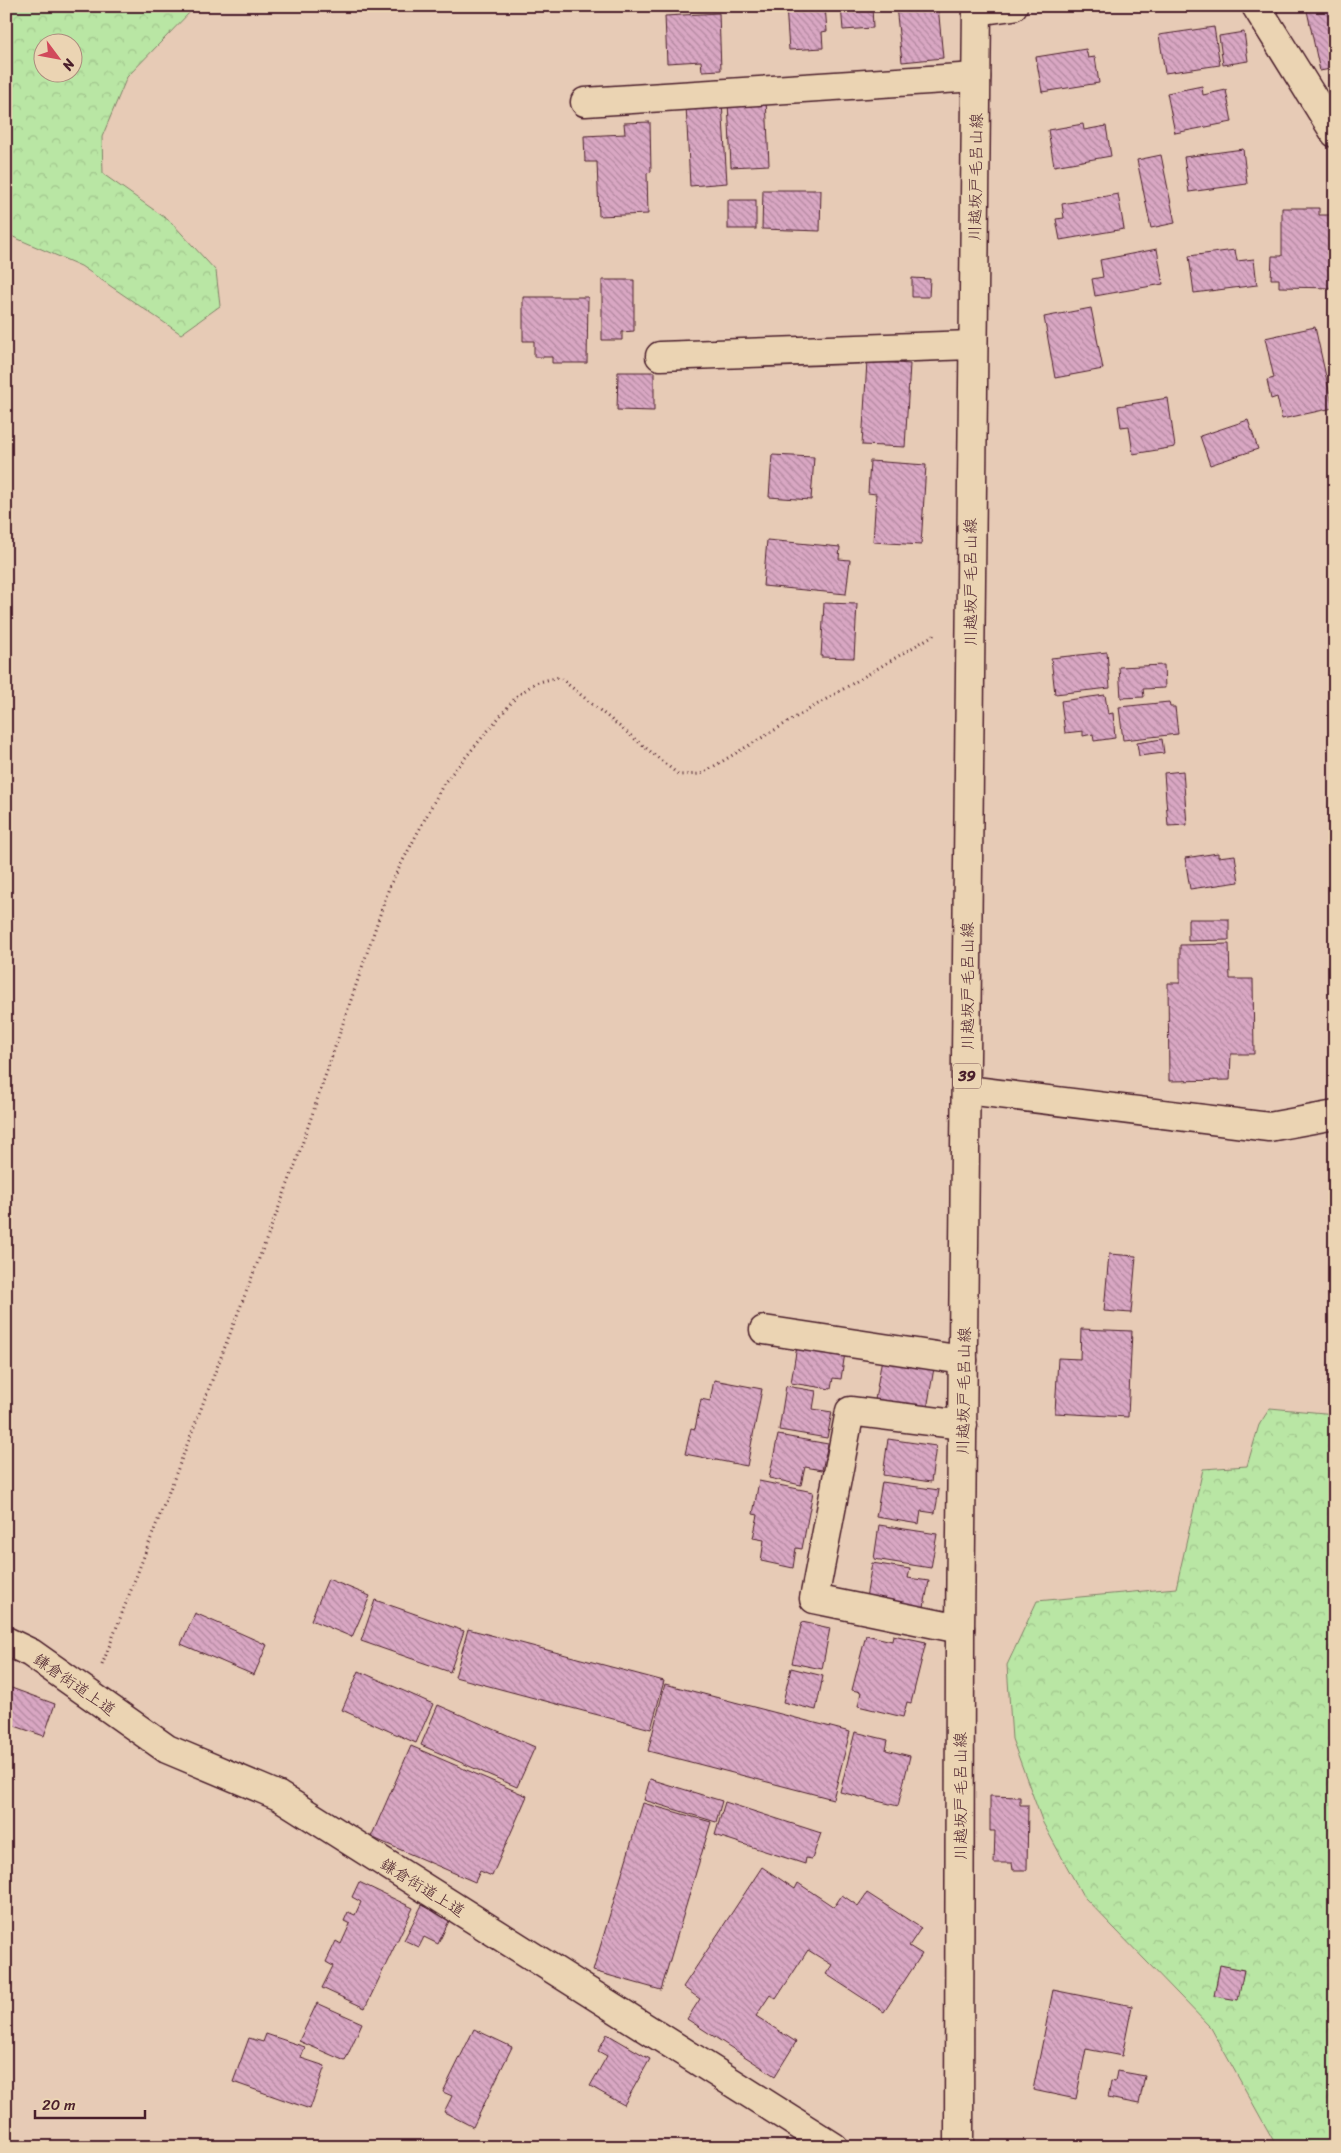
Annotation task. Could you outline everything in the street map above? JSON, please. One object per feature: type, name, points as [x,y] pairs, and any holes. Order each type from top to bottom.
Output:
[{"type":"main road","points":[[977,9],[1012,6]]},
{"type":"main road","points":[[1256,6],[1335,133]]},
{"type":"main road","name":"川越坂戸毛呂山線","points":[[959,2147],[960,1628],[977,9]]},
{"type":"main road","points":[[585,102],[976,77]]},
{"type":"main road","points":[[660,356],[972,345]]},
{"type":"main road","points":[[967,1090],[1270,1127],[1335,1115]]},
{"type":"main road","points":[[764,1330],[963,1360]]},
{"type":"main road","points":[[960,1628],[814,1599],[850,1411],[962,1425]]},
{"type":"main road","name":"鎌倉街道上道","points":[[6,1641],[31,1653],[167,1748],[279,1796],[834,2147]]},
{"type":"path","points":[[91,1695],[294,1168],[390,885],[444,783],[517,696],[535,683],[559,677],[679,775],[700,774],[970,613]]},
{"type":"green space","points":[[6,6],[196,6],[127,77],[102,137],[103,174],[171,222],[216,271],[220,306],[181,334],[81,266],[11,236],[6,239]]},
{"type":"green space","points":[[1270,1408],[1335,1414],[1335,2147],[1277,2147],[1211,2028],[1083,1896],[1043,1823],[1012,1739],[1007,1665],[1037,1601],[1176,1588],[1203,1469],[1247,1466],[1259,1425]]},
{"type":"building","points":[[786,6],[825,6],[827,31],[822,32],[823,48],[789,50]]},
{"type":"building","points":[[841,6],[872,6],[873,28],[843,30]]},
{"type":"building","points":[[896,6],[938,6],[943,58],[902,62]]},
{"type":"building","points":[[1306,6],[1335,6],[1335,68],[1320,71]]},
{"type":"building","points":[[719,13],[721,70],[702,71],[701,61],[667,63],[665,16]]},
{"type":"building","points":[[1214,27],[1220,65],[1165,73],[1159,35]]},
{"type":"building","points":[[1244,32],[1248,61],[1223,65],[1219,36]]},
{"type":"building","points":[[1086,49],[1088,58],[1095,57],[1099,83],[1042,92],[1036,57]]},
{"type":"building","points":[[1202,86],[1203,95],[1226,90],[1232,122],[1175,133],[1167,93]]},
{"type":"building","points":[[766,98],[769,165],[731,167],[728,101]]},
{"type":"building","points":[[722,102],[727,183],[690,186],[686,105]]},
{"type":"building","points":[[650,122],[651,172],[647,173],[648,214],[599,216],[597,162],[585,162],[584,136],[625,134],[624,123]]},
{"type":"building","points":[[1083,124],[1084,130],[1106,126],[1111,156],[1054,166],[1048,130]]},
{"type":"building","points":[[1243,149],[1247,184],[1189,192],[1184,157]]},
{"type":"building","points":[[1161,155],[1175,223],[1151,228],[1137,160]]},
{"type":"building","points":[[763,190],[821,190],[820,231],[762,229]]},
{"type":"building","points":[[1118,194],[1124,229],[1060,240],[1056,219],[1064,218],[1062,204]]},
{"type":"building","points":[[728,200],[756,200],[756,229],[728,229]]},
{"type":"building","points":[[1282,208],[1319,208],[1319,215],[1335,215],[1335,288],[1279,287],[1279,279],[1271,279],[1272,256],[1282,256]]},
{"type":"building","points":[[1157,249],[1163,284],[1095,296],[1092,279],[1103,277],[1100,260]]},
{"type":"building","points":[[1235,250],[1237,261],[1254,259],[1257,285],[1194,293],[1189,256]]},
{"type":"building","points":[[912,278],[930,279],[929,297],[912,297]]},
{"type":"building","points":[[602,280],[634,280],[634,331],[622,332],[622,340],[602,340]]},
{"type":"building","points":[[523,297],[588,297],[587,363],[552,363],[552,357],[534,357],[534,341],[523,341]]},
{"type":"building","points":[[1091,308],[1103,369],[1055,378],[1044,317]]},
{"type":"building","points":[[1315,327],[1333,408],[1282,419],[1277,397],[1271,399],[1267,380],[1274,378],[1265,338]]},
{"type":"building","points":[[867,361],[910,364],[905,447],[862,445]]},
{"type":"building","points":[[618,372],[654,372],[654,411],[617,410]]},
{"type":"building","points":[[1168,398],[1175,447],[1133,454],[1129,426],[1121,427],[1118,406]]},
{"type":"building","points":[[1248,420],[1258,449],[1210,465],[1200,436]]},
{"type":"building","points":[[772,455],[814,457],[811,500],[769,497]]},
{"type":"building","points":[[870,461],[926,465],[921,545],[873,542],[876,494],[868,493]]},
{"type":"building","points":[[767,540],[840,547],[839,559],[850,560],[846,594],[763,586]]},
{"type":"building","points":[[824,603],[857,604],[854,658],[821,657]]},
{"type":"building","points":[[1107,652],[1110,688],[1055,694],[1051,658]]},
{"type":"building","points":[[1164,665],[1165,688],[1143,689],[1144,697],[1121,698],[1119,667]]},
{"type":"building","points":[[1105,695],[1108,714],[1113,713],[1115,738],[1094,741],[1093,734],[1083,736],[1083,731],[1065,733],[1061,701]]},
{"type":"building","points":[[1169,702],[1170,707],[1175,707],[1178,734],[1123,740],[1119,707]]},
{"type":"building","points":[[1162,739],[1164,753],[1139,756],[1137,743]]},
{"type":"building","points":[[1183,771],[1187,825],[1168,826],[1164,773]]},
{"type":"building","points":[[1218,853],[1218,857],[1235,855],[1239,882],[1190,889],[1185,858]]},
{"type":"building","points":[[1188,919],[1229,919],[1229,940],[1188,941]]},
{"type":"building","points":[[1229,944],[1230,979],[1253,979],[1254,1054],[1231,1054],[1230,1080],[1169,1081],[1168,983],[1180,983],[1180,945]]},
{"type":"building","points":[[1109,1254],[1136,1256],[1131,1313],[1104,1311]]},
{"type":"building","points":[[1081,1329],[1132,1331],[1128,1417],[1055,1413],[1058,1358],[1080,1359]]},
{"type":"building","points":[[797,1346],[845,1353],[841,1379],[833,1378],[831,1389],[791,1383]]},
{"type":"building","points":[[882,1358],[934,1368],[927,1409],[875,1400]]},
{"type":"building","points":[[714,1380],[762,1389],[747,1466],[685,1454],[691,1428],[695,1429],[701,1399],[710,1401]]},
{"type":"building","points":[[786,1386],[816,1391],[813,1409],[832,1412],[827,1438],[779,1430]]},
{"type":"building","points":[[778,1435],[828,1444],[822,1470],[805,1467],[801,1485],[769,1478]]},
{"type":"building","points":[[888,1439],[936,1446],[931,1482],[883,1475]]},
{"type":"building","points":[[759,1481],[813,1492],[802,1549],[796,1548],[793,1568],[761,1561],[764,1540],[753,1538],[758,1515],[753,1514]]},
{"type":"building","points":[[882,1482],[939,1490],[935,1513],[921,1511],[919,1524],[876,1517]]},
{"type":"building","points":[[879,1525],[937,1534],[931,1568],[874,1559]]},
{"type":"building","points":[[872,1563],[910,1569],[908,1578],[929,1581],[924,1607],[866,1598]]},
{"type":"building","points":[[328,1579],[370,1596],[352,1637],[311,1620]]},
{"type":"building","points":[[375,1600],[464,1631],[450,1672],[361,1641]]},
{"type":"building","points":[[195,1613],[267,1645],[254,1675],[181,1644]]},
{"type":"building","points":[[802,1622],[830,1628],[822,1669],[792,1663]]},
{"type":"building","points":[[468,1629],[664,1681],[651,1729],[455,1677]]},
{"type":"building","points":[[866,1635],[892,1641],[893,1635],[926,1642],[911,1703],[907,1702],[903,1717],[858,1706],[861,1692],[852,1690]]},
{"type":"building","points":[[791,1668],[823,1676],[816,1710],[783,1702]]},
{"type":"building","points":[[359,1671],[433,1704],[416,1743],[342,1710]]},
{"type":"building","points":[[665,1684],[850,1732],[833,1799],[648,1751]]},
{"type":"building","points":[[6,1686],[55,1704],[44,1736],[6,1723]]},
{"type":"building","points":[[438,1705],[535,1747],[517,1787],[421,1745]]},
{"type":"building","points":[[855,1732],[888,1740],[886,1750],[910,1756],[898,1806],[840,1792]]},
{"type":"building","points":[[411,1746],[527,1796],[492,1876],[480,1871],[475,1882],[371,1837]]},
{"type":"building","points":[[650,1779],[722,1801],[716,1822],[644,1800]]},
{"type":"building","points":[[990,1796],[1020,1797],[1020,1805],[1028,1805],[1027,1870],[1013,1870],[1012,1863],[994,1863],[995,1831],[990,1831]]},
{"type":"building","points":[[725,1802],[821,1833],[812,1859],[806,1858],[805,1864],[715,1835]]},
{"type":"building","points":[[643,1803],[711,1822],[661,1990],[593,1971]]},
{"type":"building","points":[[762,1867],[795,1889],[798,1883],[834,1907],[842,1895],[858,1906],[867,1893],[921,1928],[909,1946],[922,1954],[884,2012],[826,1974],[832,1965],[808,1950],[776,1999],[770,1995],[756,2016],[796,2042],[775,2076],[687,2019],[700,1999],[683,1987]]},
{"type":"building","points":[[359,1882],[413,1908],[365,2008],[322,1988],[333,1966],[326,1962],[336,1941],[341,1944],[350,1924],[344,1921],[348,1912],[355,1915],[361,1902],[352,1897]]},
{"type":"building","points":[[422,1905],[450,1919],[438,1944],[424,1937],[419,1947],[404,1940]]},
{"type":"building","points":[[1220,1965],[1244,1970],[1238,2000],[1214,1996]]},
{"type":"building","points":[[1053,1990],[1132,2006],[1122,2056],[1086,2049],[1076,2099],[1033,2090]]},
{"type":"building","points":[[317,2003],[362,2023],[345,2061],[299,2041]]},
{"type":"building","points":[[474,2029],[512,2047],[473,2127],[444,2112],[452,2096],[443,2092]]},
{"type":"building","points":[[266,2034],[305,2047],[301,2058],[325,2066],[310,2109],[233,2082],[249,2038],[263,2042]]},
{"type":"building","points":[[607,2034],[650,2059],[624,2105],[590,2086],[607,2056],[598,2051]]},
{"type":"building","points":[[1117,2071],[1145,2076],[1139,2104],[1108,2098],[1111,2081],[1115,2082]]}]
